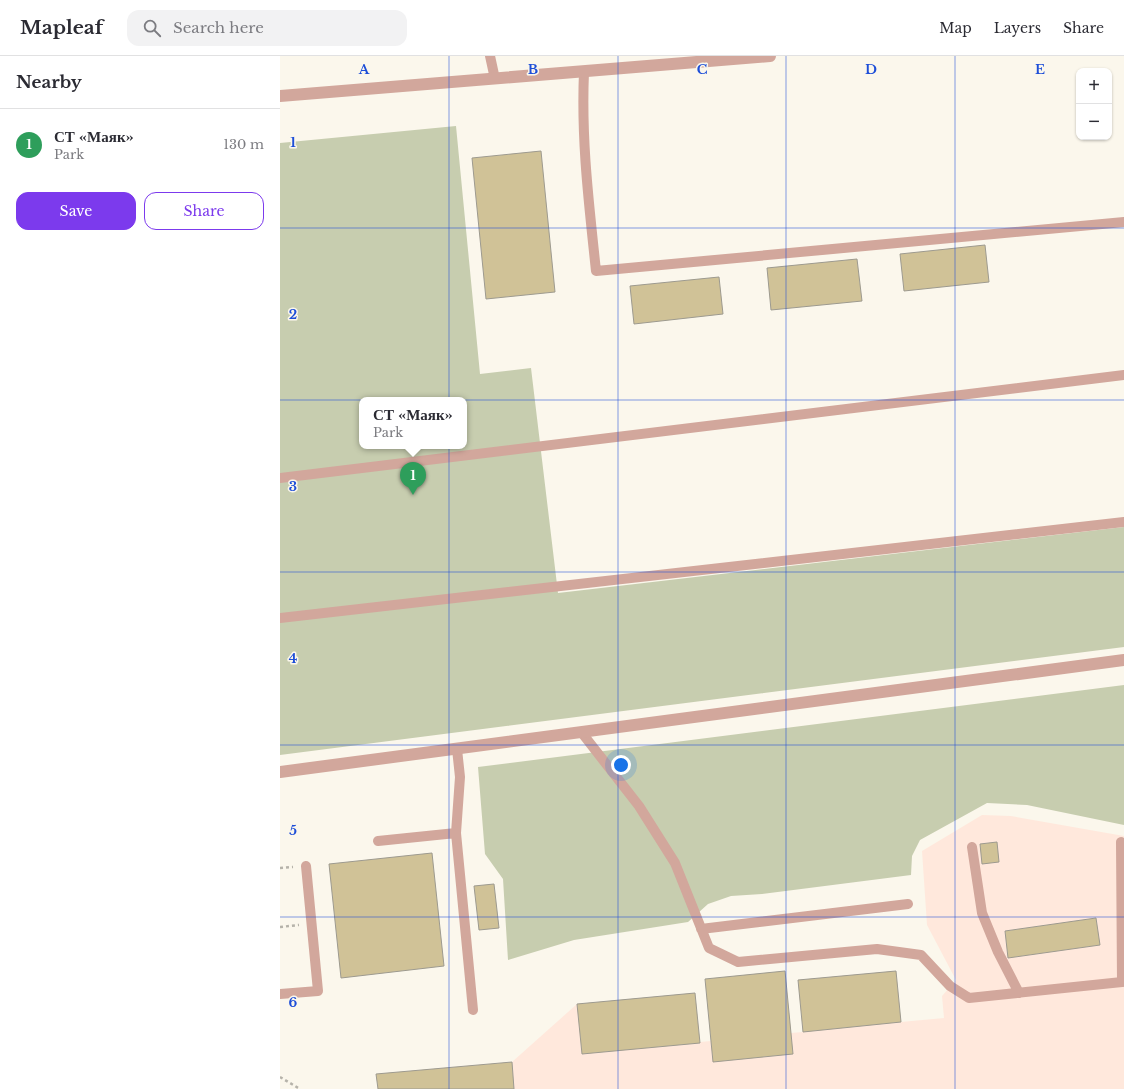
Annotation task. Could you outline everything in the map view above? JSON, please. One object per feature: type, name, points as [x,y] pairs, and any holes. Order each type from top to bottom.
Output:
[{"type":"street","points":[[280,96],[770,56]]},
{"type":"street","points":[[280,772],[1124,660]]},
{"type":"lane","points":[[490,56],[494,79]]},
{"type":"lane","points":[[584,72],[582,117],[596,271],[1124,222]]},
{"type":"lane","points":[[280,478],[1124,375]]},
{"type":"lane","points":[[280,618],[1124,522]]},
{"type":"lane","points":[[582,733],[639,806],[674,863],[709,948],[738,962],[877,949],[921,956],[950,986],[969,998],[1122,982],[1121,842]]},
{"type":"lane","points":[[457,749],[460,777],[456,833],[473,1010]]},
{"type":"lane","points":[[378,841],[456,833]]},
{"type":"lane","points":[[972,847],[982,913],[998,952],[1019,993]]},
{"type":"lane","points":[[280,994],[318,990],[306,866]]},
{"type":"lane","points":[[701,928],[908,904]]},
{"type":"path","points":[[280,927],[311,924]]},
{"type":"path","points":[[280,1077],[300,1089]]},
{"type":"shaded area","points":[[982,815],[1011,816],[1124,836],[1124,1089],[378,1089],[376,1074],[512,1062],[577,1004],[695,993],[700,1042],[711,1041],[785,971],[791,1033],[803,1032],[798,980],[896,971],[901,1022],[944,1018],[942,996],[956,980],[927,925],[922,851]]},
{"type":"green space","points":[[456,126],[480,374],[531,368],[558,593],[1124,527],[1124,647],[280,755],[280,143]]},
{"type":"green space","points":[[1124,685],[1124,825],[1027,805],[987,803],[920,840],[912,856],[911,875],[762,894],[731,896],[708,904],[688,922],[574,940],[508,960],[503,879],[485,854],[478,767]]},
{"type":"building","points":[[541,151],[555,292],[486,299],[472,158]]},
{"type":"building","points":[[985,245],[989,282],[904,291],[900,254]]},
{"type":"building","points":[[857,259],[862,301],[771,310],[767,268]]},
{"type":"building","points":[[719,277],[723,314],[634,324],[630,286]]},
{"type":"building","points":[[997,842],[999,862],[982,864],[980,844]]},
{"type":"building","points":[[432,853],[444,966],[341,978],[329,864]]},
{"type":"building","points":[[494,884],[499,928],[479,930],[474,886]]},
{"type":"building","points":[[1096,918],[1100,945],[1008,958],[1005,931]]},
{"type":"building","points":[[785,971],[793,1054],[713,1062],[705,979]]},
{"type":"building","points":[[896,971],[901,1022],[803,1032],[798,980]]},
{"type":"building","points":[[695,993],[700,1043],[582,1054],[577,1004]]},
{"type":"building","points":[[512,1062],[514,1089],[378,1089],[376,1074]]},
{"type":"place","name":"СТ «Маяк»","points":[[413,495]]}]
